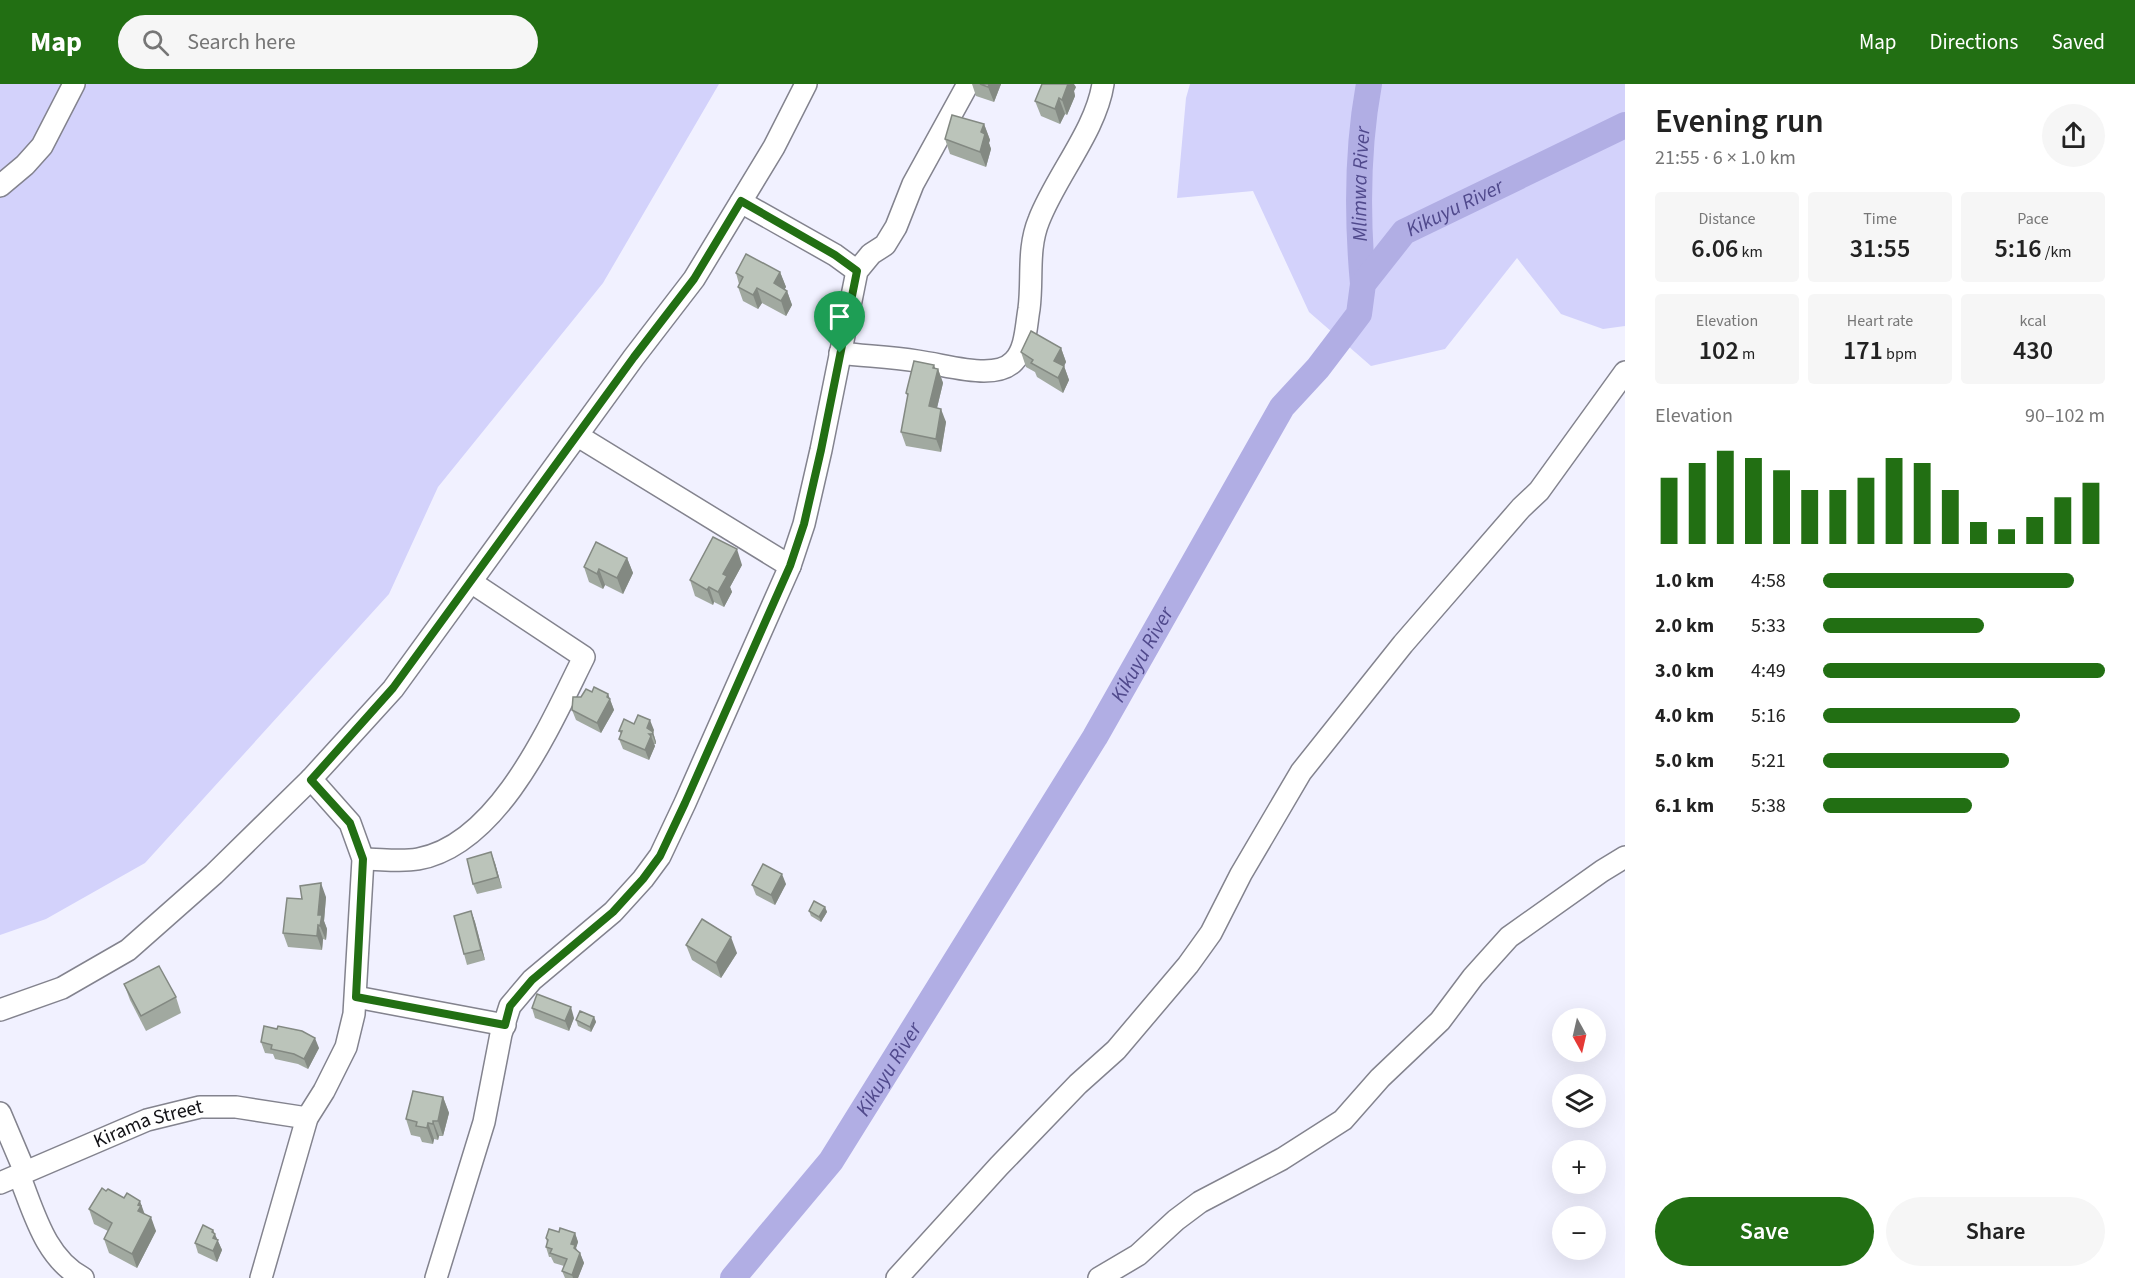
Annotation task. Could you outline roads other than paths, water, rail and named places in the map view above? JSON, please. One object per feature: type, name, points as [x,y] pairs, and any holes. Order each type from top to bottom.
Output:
[{"type":"street","points":[[0,186],[42,146],[74,84]]},
{"type":"street","points":[[0,1010],[62,988],[128,950],[214,874],[311,780],[393,688],[634,357],[694,279],[774,147],[806,84]]},
{"type":"street","points":[[436,1278],[484,1122],[510,1006],[532,980],[613,912],[660,856],[790,566],[804,524],[821,450],[857,271],[871,254],[885,245],[896,227],[913,184],[968,84]]},
{"type":"street","points":[[840,353],[984,371],[1001,369],[1013,362],[1020,351],[1025,334],[1030,302],[1030,259],[1039,219],[1085,132],[1103,84]]},
{"type":"street","points":[[741,201],[835,255],[857,271]]},
{"type":"street","points":[[897,1278],[1078,1084],[1116,1050],[1188,965],[1211,933],[1241,874],[1301,772],[1403,644],[1521,508],[1539,492],[1625,372]]},
{"type":"street","points":[[578,436],[790,566]]},
{"type":"street","points":[[363,859],[418,859],[445,850],[482,824],[515,785],[547,731],[584,657],[471,582]]},
{"type":"street","points":[[261,1278],[307,1118],[324,1091],[346,1047],[356,997],[363,859],[350,823],[311,780]]},
{"type":"street","points":[[1099,1278],[1138,1255],[1176,1220],[1200,1202],[1282,1159],[1343,1120],[1380,1077],[1440,1021],[1473,977],[1509,937],[1625,857]]},
{"type":"street","points":[[356,997],[505,1025]]},
{"type":"street","name":"Kirama Street","points":[[15,1176],[147,1120],[200,1107],[236,1107],[307,1118]]},
{"type":"street","points":[[0,1113],[15,1176],[49,1247],[63,1265],[83,1278]]},
{"type":"waterway","name":"Mlimwa River","points":[[1363,284],[1359,184],[1362,133],[1369,84]]},
{"type":"waterway","name":"Kikuyu River","points":[[733,1278],[831,1161],[1095,737],[1282,407],[1318,368],[1359,314],[1363,284],[1404,232],[1625,125]]}]
